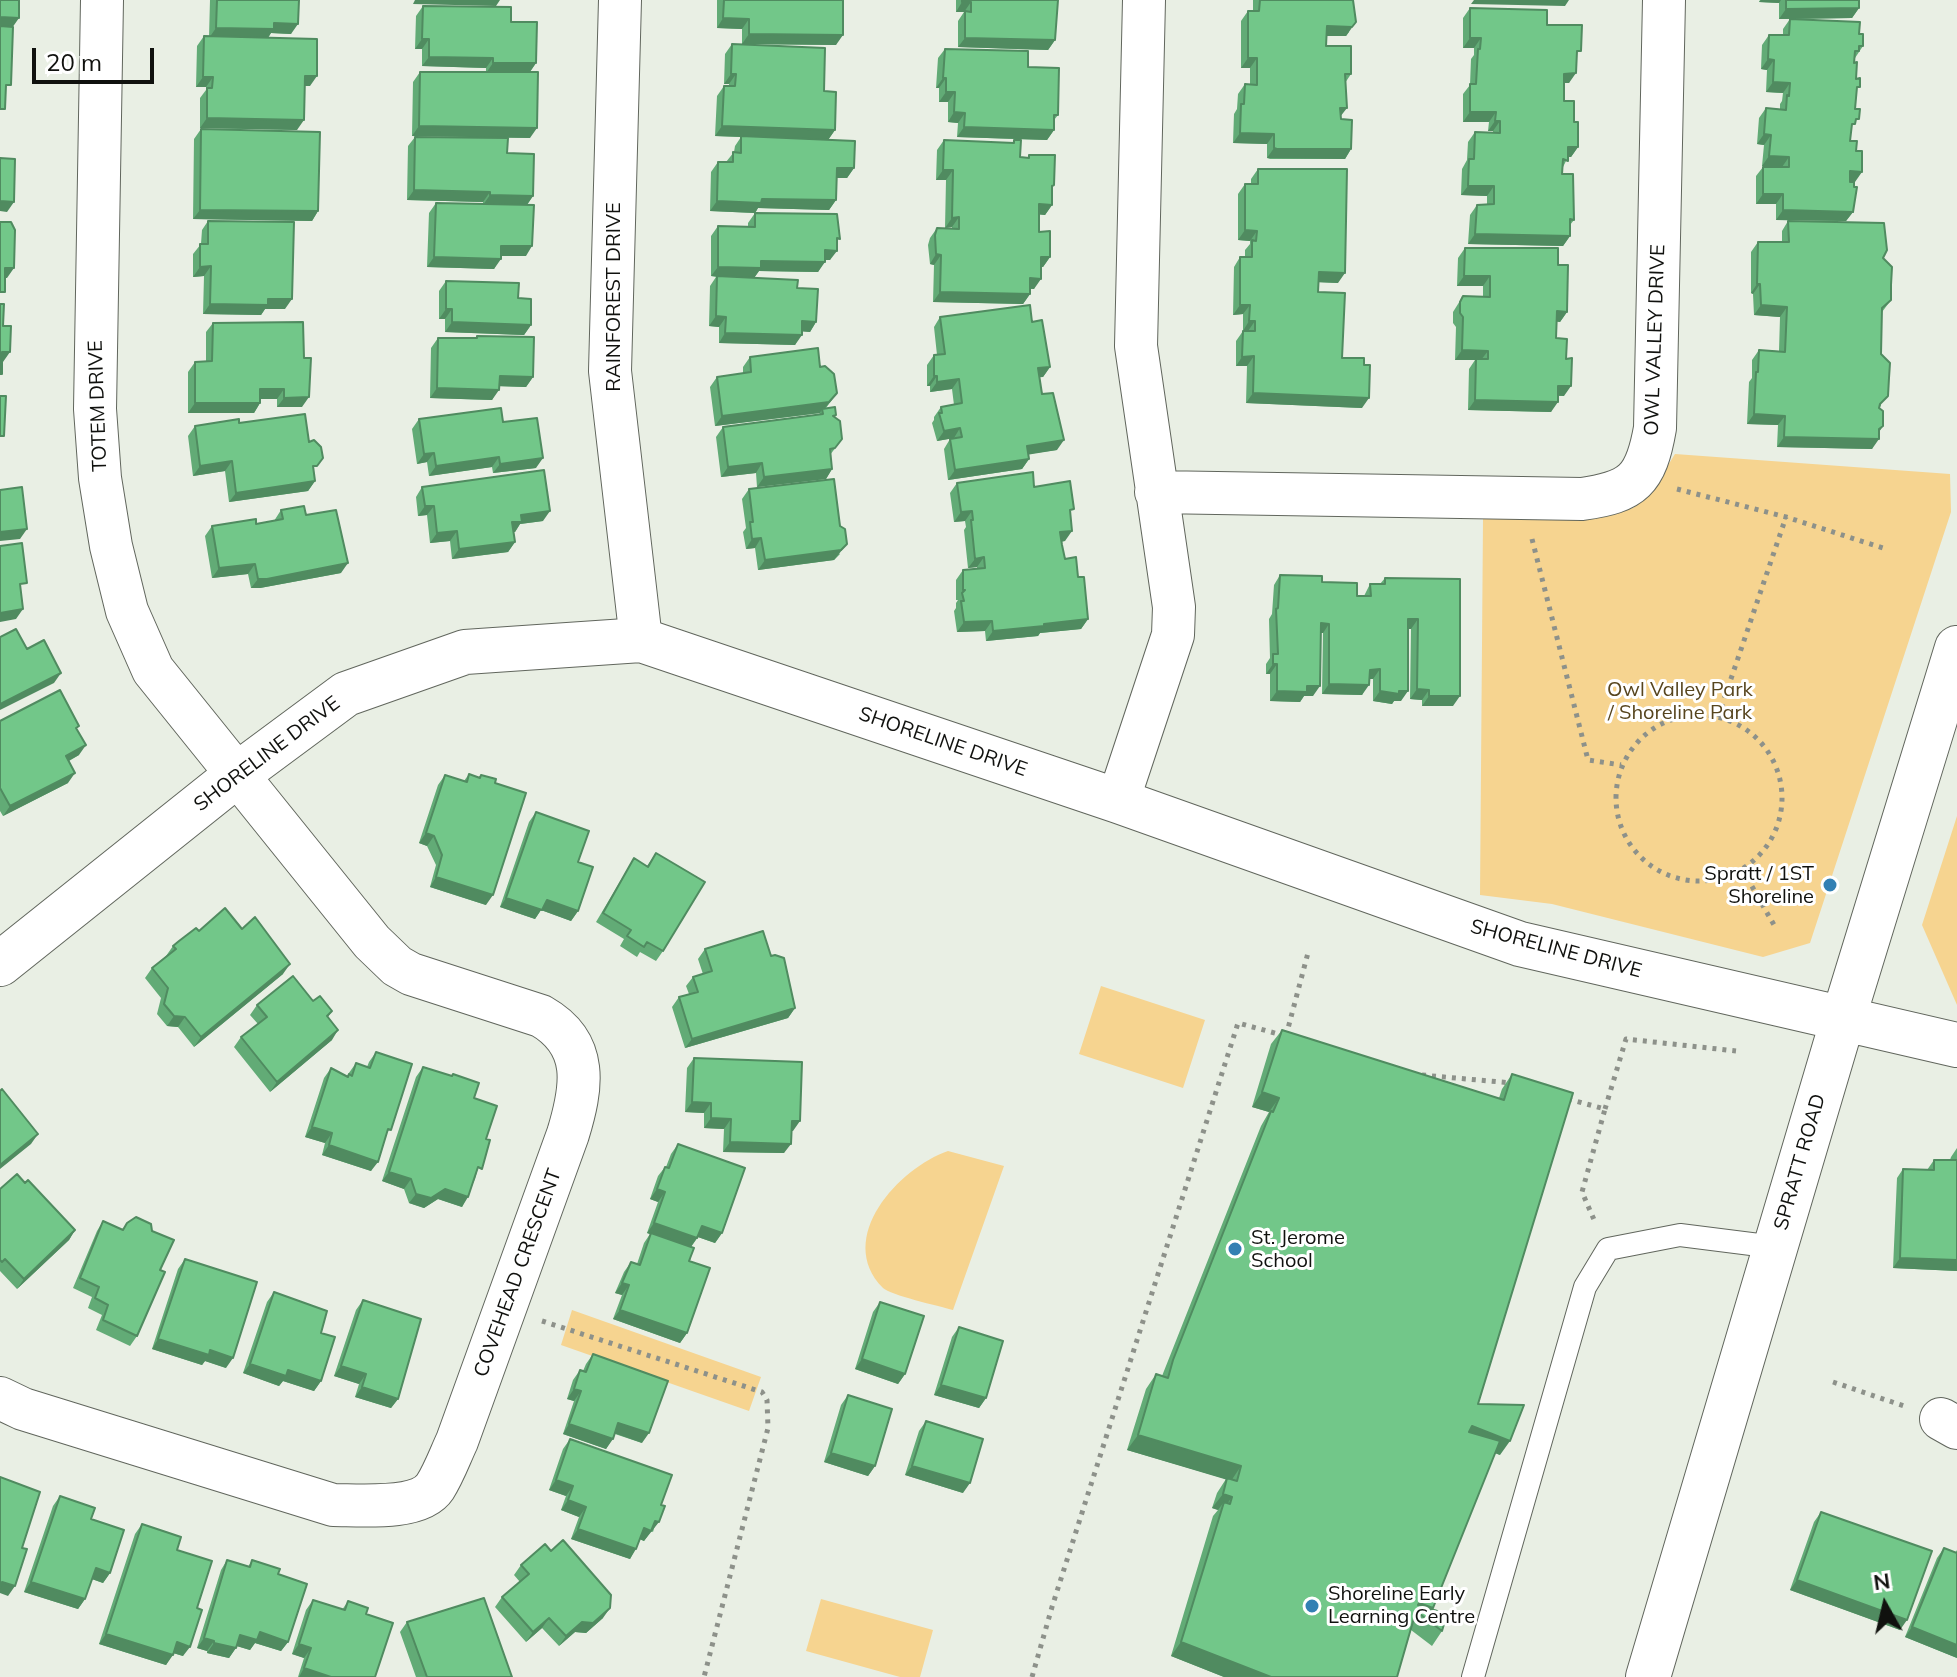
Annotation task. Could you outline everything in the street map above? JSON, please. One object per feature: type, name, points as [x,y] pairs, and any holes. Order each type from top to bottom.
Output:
[{"type":"street","name":"TOTEM DRIVE","points":[[102,0],[95,409],[100,478],[111,546],[127,611],[153,670],[238,774]]},
{"type":"street","name":"RAINFOREST DRIVE","points":[[620,0],[610,371],[641,640]]},
{"type":"street","points":[[1118,801],[1173,635],[1172,578],[1156,492],[1136,346],[1144,0]]},
{"type":"street","name":"OWL VALLEY DRIVE","points":[[1637,479],[1650,455],[1655,428],[1664,0]]},
{"type":"street","points":[[1156,492],[1582,499],[1626,489],[1637,479]]},
{"type":"street","name":"SHORELINE DRIVE","points":[[0,964],[238,774],[346,694],[465,652],[641,640],[1118,801],[1520,944],[1957,1045]]},
{"type":"street","name":"SPRATT ROAD","points":[[1648,1677],[1843,1019],[1957,648]]},
{"type":"street","name":"COVEHEAD CRESCENT","points":[[0,1398],[23,1409],[333,1505],[408,1503],[433,1490],[457,1441],[574,1113],[580,1072],[571,1045],[556,1024],[541,1016],[411,974],[397,966],[372,942],[238,774]]},
{"type":"lane","points":[[1473,1677],[1585,1287],[1608,1249],[1680,1235],[1775,1247]]},
{"type":"path","points":[[1637,479],[1786,517],[1886,549]]},
{"type":"path","points":[[1522,499],[1588,760],[1621,765]]},
{"type":"path","points":[[1718,717],[1786,517]]},
{"type":"path","points":[[1702,713],[1718,717],[1731,719],[1757,736],[1774,760],[1783,792],[1780,821],[1767,848],[1742,869],[1713,881],[1682,880],[1655,869],[1633,850],[1618,823],[1614,794],[1621,765],[1647,731],[1673,717],[1702,713]]},
{"type":"path","points":[[1742,869],[1774,925]]},
{"type":"path","points":[[1285,1036],[1309,949]]},
{"type":"path","points":[[1032,1677],[1238,1023],[1299,1040]]},
{"type":"path","points":[[1608,1249],[1582,1192],[1626,1039],[1736,1051]]},
{"type":"path","points":[[1419,1074],[1519,1085]]},
{"type":"path","points":[[1562,1097],[1605,1109]]},
{"type":"path","points":[[505,1309],[762,1392],[767,1400],[768,1428],[704,1677]]},
{"type":"path","points":[[1833,1382],[1949,1423]]},
{"type":"green space","name":"Owl Valley Park / Shoreline Park","points":[[1675,454],[1950,474],[1951,512],[1810,943],[1763,957],[1552,904],[1480,895],[1483,519],[1592,516],[1633,508],[1650,494]]},
{"type":"green space","points":[[1957,816],[1957,1005],[1922,925]]},
{"type":"green space","points":[[1101,986],[1205,1020],[1183,1088],[1079,1054]]},
{"type":"green space","points":[[948,1151],[1004,1166],[953,1310],[887,1291],[870,1268],[866,1248],[869,1227],[893,1189],[910,1173]]},
{"type":"green space","points":[[572,1310],[761,1377],[749,1411],[561,1345]]},
{"type":"green space","points":[[821,1599],[933,1630],[920,1677],[900,1677],[806,1651]]},
{"type":"building","points":[[0,0],[19,0],[19,18],[0,17]]},
{"type":"building","points":[[217,0],[299,0],[298,24],[274,23],[274,29],[216,28]]},
{"type":"building","points":[[724,0],[843,0],[843,35],[749,34],[749,19],[723,18]]},
{"type":"building","points":[[962,0],[1058,0],[1055,40],[965,38],[965,11],[971,12],[971,2]]},
{"type":"building","points":[[1260,0],[1353,0],[1356,22],[1352,27],[1327,26],[1326,46],[1351,46],[1351,74],[1345,74],[1347,108],[1340,108],[1341,119],[1352,120],[1351,149],[1277,149],[1274,148],[1274,134],[1240,133],[1245,84],[1257,85],[1257,58],[1248,58],[1248,11],[1259,11]]},
{"type":"building","points":[[1786,0],[1859,0],[1859,8],[1786,9]]},
{"type":"building","points":[[423,6],[511,7],[511,22],[537,22],[536,63],[493,63],[493,58],[429,57],[429,39],[422,39]]},
{"type":"building","points":[[1470,8],[1547,10],[1547,25],[1582,25],[1576,73],[1564,74],[1564,101],[1574,101],[1574,122],[1578,122],[1578,147],[1568,147],[1568,161],[1563,159],[1562,174],[1573,174],[1574,220],[1570,219],[1570,236],[1475,234],[1477,205],[1494,204],[1494,186],[1468,186],[1469,159],[1474,159],[1475,132],[1500,133],[1500,121],[1495,121],[1496,112],[1470,112],[1470,84],[1476,84],[1481,38],[1470,38]]},
{"type":"building","points":[[1790,19],[1860,22],[1859,34],[1863,34],[1863,46],[1855,51],[1854,63],[1857,62],[1856,79],[1860,78],[1855,109],[1860,109],[1859,119],[1852,124],[1850,141],[1857,141],[1856,151],[1862,151],[1862,172],[1850,171],[1850,182],[1857,187],[1853,212],[1783,210],[1783,194],[1763,194],[1763,167],[1789,167],[1789,157],[1769,156],[1771,135],[1764,134],[1766,108],[1786,110],[1790,83],[1773,82],[1774,60],[1768,59],[1769,35],[1789,35]]},
{"type":"building","points":[[0,26],[13,27],[11,85],[6,85],[5,109],[0,109]]},
{"type":"building","points":[[204,36],[317,39],[317,76],[305,76],[304,120],[207,118],[207,88],[212,88],[213,77],[203,77]]},
{"type":"building","points":[[732,44],[825,48],[824,91],[836,92],[835,130],[722,126],[724,86],[735,86],[736,74],[731,74]]},
{"type":"building","points":[[945,49],[1028,51],[1028,67],[1059,68],[1058,115],[1054,115],[1054,130],[964,127],[965,113],[954,112],[955,92],[946,92],[946,78],[943,78]]},
{"type":"building","points":[[420,72],[538,72],[537,128],[419,126]]},
{"type":"building","points":[[201,129],[320,132],[318,211],[200,210]]},
{"type":"building","points":[[741,136],[855,141],[854,168],[837,168],[836,200],[717,201],[718,162],[733,162],[733,152],[741,153]]},
{"type":"building","points":[[415,137],[508,138],[507,153],[534,154],[533,196],[414,190]]},
{"type":"building","points":[[944,140],[1014,143],[1014,140],[1021,140],[1020,157],[1055,155],[1052,205],[1039,204],[1039,232],[1050,231],[1050,257],[1041,257],[1041,279],[1030,278],[1030,294],[940,292],[941,255],[936,254],[937,228],[959,229],[959,217],[952,218],[953,170],[943,170]]},
{"type":"building","points":[[0,158],[15,159],[14,202],[0,201]]},
{"type":"building","points":[[1258,169],[1347,169],[1345,273],[1319,272],[1318,292],[1345,293],[1342,358],[1364,358],[1364,365],[1370,365],[1369,398],[1253,393],[1254,356],[1242,357],[1243,331],[1255,331],[1255,321],[1249,321],[1250,305],[1240,305],[1240,257],[1252,257],[1252,240],[1256,241],[1257,231],[1245,230],[1245,184],[1258,184]]},
{"type":"building","points":[[436,203],[534,205],[532,246],[501,246],[501,259],[434,257]]},
{"type":"building","points":[[755,213],[837,214],[840,239],[837,238],[837,251],[825,250],[825,262],[761,261],[761,268],[718,267],[718,226],[755,227]]},
{"type":"building","points":[[208,221],[294,222],[292,299],[268,299],[268,305],[210,304],[211,266],[200,267],[200,244],[208,244]]},
{"type":"building","points":[[1788,221],[1884,223],[1887,250],[1883,258],[1892,267],[1891,300],[1882,308],[1881,354],[1890,363],[1888,396],[1879,408],[1883,411],[1883,426],[1879,429],[1879,439],[1784,437],[1785,416],[1754,414],[1759,350],[1785,352],[1787,307],[1761,305],[1760,284],[1757,284],[1758,242],[1789,242]]},
{"type":"building","points":[[0,222],[11,222],[15,230],[14,268],[5,268],[5,292],[0,292]]},
{"type":"building","points":[[1465,248],[1558,248],[1558,265],[1568,265],[1567,312],[1557,311],[1556,338],[1567,339],[1566,359],[1572,358],[1571,386],[1558,386],[1558,402],[1475,400],[1476,359],[1488,359],[1488,351],[1462,350],[1460,302],[1463,296],[1490,297],[1490,276],[1464,276]]},
{"type":"building","points":[[717,276],[798,280],[797,288],[818,289],[816,322],[802,321],[802,335],[725,333],[726,317],[716,316]]},
{"type":"building","points":[[446,281],[519,283],[518,298],[531,299],[531,325],[452,322],[452,309],[446,309]]},
{"type":"building","points":[[0,304],[4,304],[3,326],[11,326],[10,352],[2,352],[2,374],[0,374]]},
{"type":"building","points":[[1030,305],[1032,322],[1042,320],[1050,367],[1038,368],[1042,394],[1053,393],[1064,440],[1027,446],[1029,459],[955,470],[950,439],[962,437],[960,428],[944,431],[939,413],[942,413],[941,407],[962,403],[959,379],[937,382],[937,376],[934,376],[934,355],[945,354],[940,317]]},
{"type":"building","points":[[303,322],[304,358],[311,358],[309,397],[284,398],[284,389],[260,389],[260,403],[195,403],[195,362],[212,361],[213,323]]},
{"type":"building","points":[[534,337],[533,377],[500,376],[499,390],[437,388],[438,338]]},
{"type":"building","points":[[818,348],[820,367],[825,366],[834,374],[837,393],[829,402],[722,416],[717,377],[751,372],[750,357]]},
{"type":"building","points":[[0,396],[6,396],[4,436],[0,436]]},
{"type":"building","points":[[835,407],[836,415],[833,416],[840,421],[842,439],[835,448],[830,449],[832,469],[764,477],[762,463],[728,467],[723,427],[823,414],[822,409]]},
{"type":"building","points":[[501,408],[503,422],[537,418],[543,458],[500,464],[499,457],[436,466],[434,453],[424,454],[419,419]]},
{"type":"building","points":[[305,414],[309,442],[314,440],[321,447],[323,458],[317,466],[313,466],[315,481],[236,493],[232,461],[200,466],[195,426]]},
{"type":"building","points":[[544,470],[550,511],[521,515],[522,522],[512,522],[515,542],[459,549],[457,531],[437,533],[434,506],[425,506],[422,487]]},
{"type":"building","points":[[1033,472],[1034,487],[1070,481],[1074,509],[1070,510],[1072,531],[1060,532],[1065,559],[1076,557],[1078,577],[1084,577],[1088,619],[993,631],[992,621],[964,622],[961,601],[964,601],[962,593],[965,590],[963,570],[985,568],[984,557],[975,559],[972,511],[961,512],[957,483]]},
{"type":"building","points":[[834,479],[840,526],[845,529],[847,544],[841,550],[765,560],[761,538],[752,539],[749,489]]},
{"type":"building","points":[[22,487],[27,529],[0,532],[0,490]]},
{"type":"building","points":[[304,506],[306,515],[336,510],[348,563],[267,579],[258,579],[255,564],[219,568],[212,526],[256,519],[256,524],[283,519],[281,510]]},
{"type":"building","points":[[22,543],[27,583],[20,584],[23,609],[0,613],[0,546]]},
{"type":"building","points":[[1280,575],[1322,576],[1322,582],[1357,583],[1357,596],[1371,596],[1370,584],[1385,584],[1385,578],[1460,579],[1460,696],[1429,696],[1429,690],[1417,689],[1418,619],[1408,619],[1408,691],[1399,691],[1399,694],[1380,691],[1380,669],[1370,670],[1369,685],[1329,684],[1329,624],[1321,623],[1320,686],[1307,686],[1307,692],[1277,691],[1277,664],[1273,664],[1273,654],[1278,654],[1276,609]]},
{"type":"building","points":[[16,629],[27,649],[44,640],[61,673],[0,704],[0,637]]},
{"type":"building","points":[[60,690],[86,745],[66,756],[75,773],[10,806],[0,788],[0,721]]},
{"type":"building","points":[[469,774],[496,779],[495,783],[526,793],[493,895],[436,877],[442,855],[434,836],[426,833],[445,775],[467,782]]},
{"type":"building","points":[[536,812],[589,831],[578,862],[593,867],[578,911],[547,900],[542,910],[506,898]]},
{"type":"building","points":[[656,853],[705,882],[663,951],[647,942],[644,947],[627,936],[631,930],[603,913],[634,858],[648,867]]},
{"type":"building","points":[[225,908],[242,929],[255,917],[290,964],[201,1037],[185,1017],[174,1016],[164,1004],[168,988],[152,968],[176,949],[173,946],[179,941],[196,928],[199,931]]},
{"type":"building","points":[[763,931],[771,956],[784,958],[795,1008],[692,1039],[679,997],[698,992],[693,977],[712,971],[705,949]]},
{"type":"building","points":[[293,976],[313,1001],[320,996],[332,1011],[327,1016],[338,1030],[277,1082],[241,1037],[267,1017],[257,1005]]},
{"type":"building","points":[[1282,1030],[1504,1100],[1512,1074],[1573,1093],[1478,1404],[1524,1405],[1510,1441],[1472,1426],[1469,1432],[1500,1441],[1433,1608],[1418,1605],[1447,1614],[1442,1631],[1416,1611],[1397,1677],[1271,1677],[1181,1642],[1224,1502],[1230,1504],[1232,1497],[1223,1494],[1227,1478],[1237,1481],[1241,1466],[1138,1435],[1156,1374],[1168,1378],[1271,1111],[1279,1098],[1262,1092]]},
{"type":"building","points":[[376,1052],[412,1064],[378,1162],[329,1145],[332,1133],[312,1127],[331,1068],[352,1076],[356,1063],[370,1068]]},
{"type":"building","points":[[694,1058],[802,1062],[800,1121],[792,1121],[791,1144],[730,1142],[731,1119],[711,1118],[711,1103],[692,1102]]},
{"type":"building","points":[[423,1067],[479,1083],[474,1098],[497,1106],[486,1139],[490,1140],[482,1169],[478,1167],[468,1197],[445,1189],[431,1198],[416,1194],[411,1179],[389,1172]]},
{"type":"building","points":[[2,1089],[38,1134],[0,1165],[0,1091]]},
{"type":"building","points":[[678,1144],[745,1168],[722,1233],[702,1226],[697,1238],[654,1223],[665,1192],[657,1189]]},
{"type":"building","points":[[1934,1160],[1957,1160],[1957,1260],[1900,1258],[1903,1169],[1934,1170]]},
{"type":"building","points":[[17,1174],[25,1183],[28,1180],[75,1230],[24,1279],[5,1259],[0,1260],[0,1189]]},
{"type":"building","points":[[136,1217],[151,1224],[152,1231],[174,1240],[160,1270],[165,1272],[137,1336],[103,1320],[108,1305],[95,1298],[99,1287],[80,1278],[103,1221],[123,1230]]},
{"type":"building","points":[[651,1233],[694,1248],[689,1261],[710,1268],[687,1333],[620,1310],[629,1285],[622,1283],[631,1262],[640,1265]]},
{"type":"building","points":[[185,1259],[257,1282],[233,1358],[210,1350],[209,1355],[158,1339]]},
{"type":"building","points":[[274,1292],[327,1311],[321,1333],[335,1337],[321,1381],[288,1370],[286,1376],[250,1364]]},
{"type":"building","points":[[363,1300],[421,1319],[398,1399],[362,1387],[366,1374],[341,1366]]},
{"type":"building","points":[[880,1302],[924,1316],[905,1374],[862,1359]]},
{"type":"building","points":[[959,1327],[1003,1341],[986,1398],[941,1385]]},
{"type":"building","points":[[593,1354],[668,1381],[649,1433],[618,1423],[613,1439],[569,1424],[581,1391],[574,1389],[580,1370],[586,1372]]},
{"type":"building","points":[[848,1395],[892,1409],[875,1466],[831,1453]]},
{"type":"building","points":[[926,1421],[983,1439],[970,1483],[912,1466]]},
{"type":"building","points":[[570,1439],[672,1475],[661,1505],[665,1506],[659,1522],[655,1521],[651,1531],[644,1528],[636,1549],[578,1529],[586,1507],[568,1500],[573,1486],[556,1480]]},
{"type":"building","points":[[0,1477],[40,1492],[22,1548],[27,1549],[15,1586],[2,1582],[0,1588]]},
{"type":"building","points":[[60,1496],[95,1508],[91,1519],[124,1530],[110,1573],[96,1568],[85,1599],[31,1582]]},
{"type":"building","points":[[1821,1512],[1932,1551],[1907,1620],[1797,1580]]},
{"type":"building","points":[[142,1524],[181,1537],[177,1550],[212,1561],[197,1608],[202,1610],[190,1647],[177,1642],[173,1655],[106,1634]]},
{"type":"building","points":[[563,1540],[611,1595],[610,1608],[593,1623],[582,1622],[566,1636],[549,1618],[533,1632],[502,1597],[529,1574],[521,1565],[545,1544],[551,1551]]},
{"type":"building","points":[[1944,1548],[1957,1553],[1957,1645],[1912,1627]]},
{"type":"building","points":[[227,1560],[250,1567],[252,1560],[280,1569],[278,1574],[307,1584],[288,1642],[260,1632],[257,1640],[240,1635],[236,1648],[204,1638]]},
{"type":"building","points":[[484,1598],[512,1677],[427,1677],[407,1622]]},
{"type":"building","points":[[313,1600],[345,1610],[348,1601],[368,1608],[366,1614],[393,1623],[375,1677],[331,1677],[304,1668],[311,1648],[299,1644]]},
{"type":"place","name":"Spratt / 1ST Shoreline","points":[[1830,885]]},
{"type":"place","name":"St. Jerome School","points":[[1235,1249]]},
{"type":"place","name":"Shoreline Early Learning Centre","points":[[1312,1606]]}]
